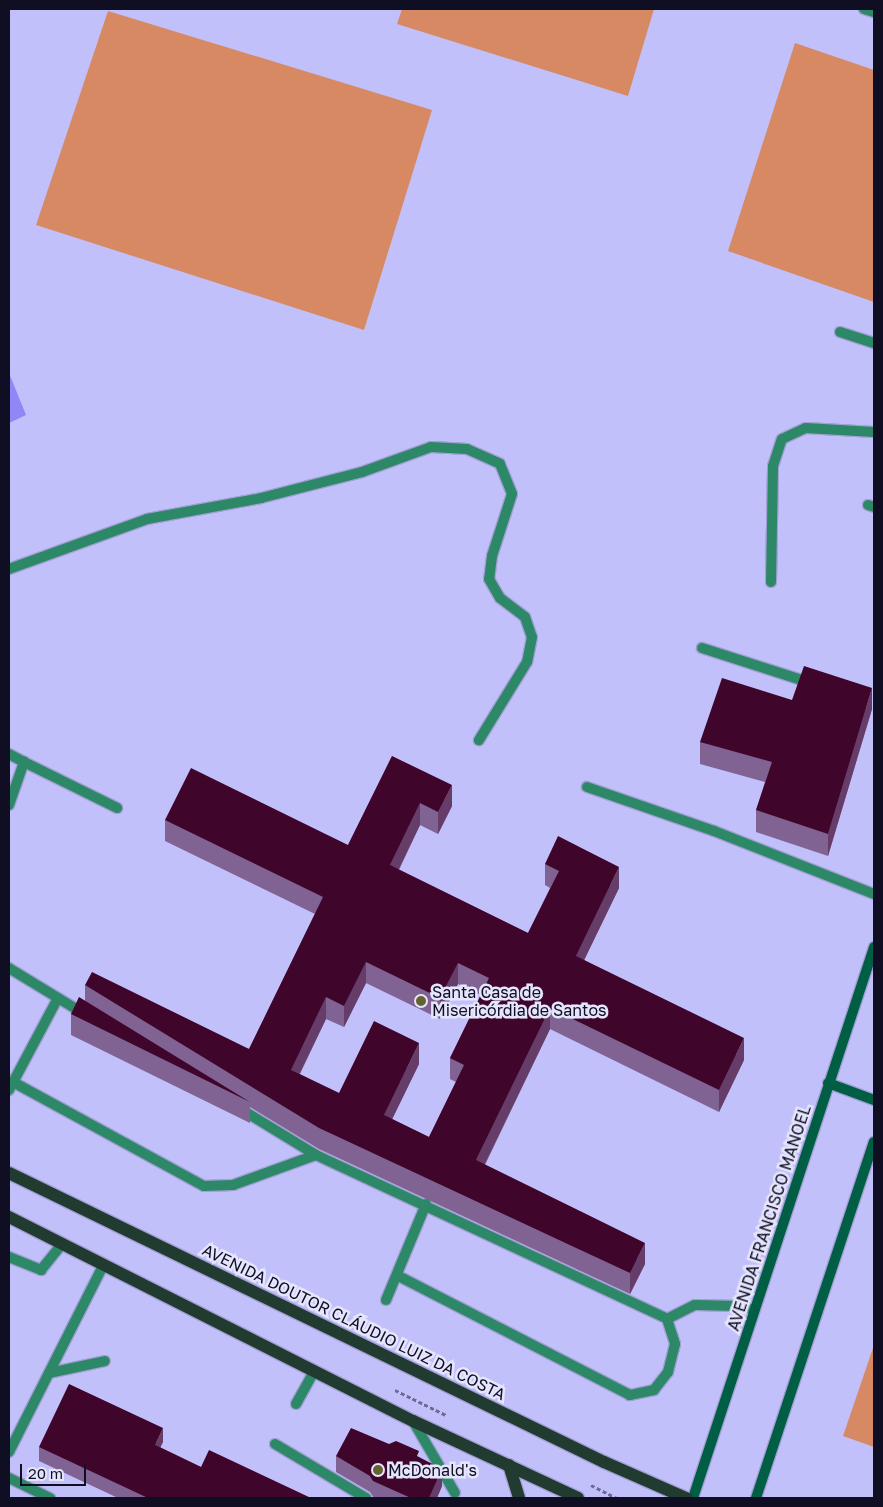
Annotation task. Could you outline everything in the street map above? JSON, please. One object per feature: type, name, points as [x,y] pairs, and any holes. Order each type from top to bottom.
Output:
[{"type":"main road","name":"AVENIDA DOUTOR CLÁUDIO LUIZ DA COSTA","points":[[9,1173],[604,1462],[686,1498]]},
{"type":"main road","points":[[9,1217],[413,1421],[578,1498]]},
{"type":"main road","points":[[509,1465],[519,1498]]},
{"type":"street","points":[[864,9],[874,12]]},
{"type":"street","points":[[840,332],[874,342]]},
{"type":"street","points":[[772,582],[773,466],[782,439],[806,428],[874,432]]},
{"type":"street","points":[[9,568],[147,519],[261,498],[362,472],[431,447],[468,449],[500,464],[512,494],[492,556],[490,579],[500,598],[525,618],[532,637],[527,662],[479,740]]},
{"type":"street","points":[[702,648],[820,686]]},
{"type":"street","points":[[9,754],[117,808]]},
{"type":"street","points":[[9,805],[24,762]]},
{"type":"street","points":[[587,787],[874,894]]},
{"type":"street","name":"AVENIDA FRANCISCO MANOEL","points":[[693,1498],[874,947]]},
{"type":"street","points":[[9,968],[100,1024]]},
{"type":"street","points":[[58,998],[11,1086],[204,1186],[233,1185],[316,1155]]},
{"type":"street","points":[[828,1084],[874,1100]]},
{"type":"street","points":[[233,1104],[316,1155],[426,1204],[667,1319],[675,1344],[668,1372],[654,1390],[630,1395],[397,1275]]},
{"type":"street","points":[[756,1498],[874,1142]]},
{"type":"street","points":[[386,1300],[426,1204]]},
{"type":"street","points":[[9,1257],[41,1270],[62,1244]]},
{"type":"street","points":[[9,1452],[103,1266]]},
{"type":"street","points":[[667,1319],[695,1305],[739,1306],[755,1310]]},
{"type":"street","points":[[48,1373],[105,1361]]},
{"type":"street","points":[[296,1404],[314,1372]]},
{"type":"street","points":[[413,1421],[455,1493]]},
{"type":"street","points":[[275,1444],[366,1498]]},
{"type":"street","points":[[9,1478],[50,1498]]},
{"type":"shaded area","points":[[402,9],[654,9],[628,96],[397,24]]},
{"type":"shaded area","points":[[108,11],[432,110],[364,330],[36,225]]},
{"type":"shaded area","points":[[795,43],[874,70],[874,302],[728,251]]},
{"type":"shaded area","points":[[9,373],[26,415],[9,423]]},
{"type":"shaded area","points":[[874,1345],[874,1447],[843,1436]]},
{"type":"building","points":[[804,666],[872,688],[828,834],[756,810],[772,762],[700,742],[722,678],[792,700]]},
{"type":"building","name":"Santa Casa de Misericórdia de Santos","points":[[392,756],[452,785],[438,812],[420,803],[390,865],[528,933],[559,871],[545,864],[558,836],[619,867],[576,956],[744,1038],[719,1090],[550,1008],[476,1160],[645,1243],[630,1273],[319,1128],[85,985],[92,972],[249,1049],[323,897],[165,820],[191,768],[348,845]],"holes":[[[366,962],[440,998],[458,963],[489,978],[450,1058],[464,1065],[429,1137],[384,1115],[419,1043],[374,1021],[339,1093],[291,1070],[326,997],[344,1006]]]},
{"type":"building","points":[[79,997],[250,1102],[71,1014]]},
{"type":"building","points":[[69,1384],[163,1428],[155,1445],[201,1467],[209,1450],[311,1498],[148,1498],[39,1447]]},
{"type":"building","points":[[351,1428],[389,1444],[396,1441],[419,1451],[417,1456],[442,1469],[429,1498],[411,1498],[373,1481],[370,1476],[336,1456]]},
{"type":"place","name":"Santa Casa de Misericórdia de Santos","points":[[421,1001]]},
{"type":"place","name":"McDonald's","points":[[378,1470]]}]
